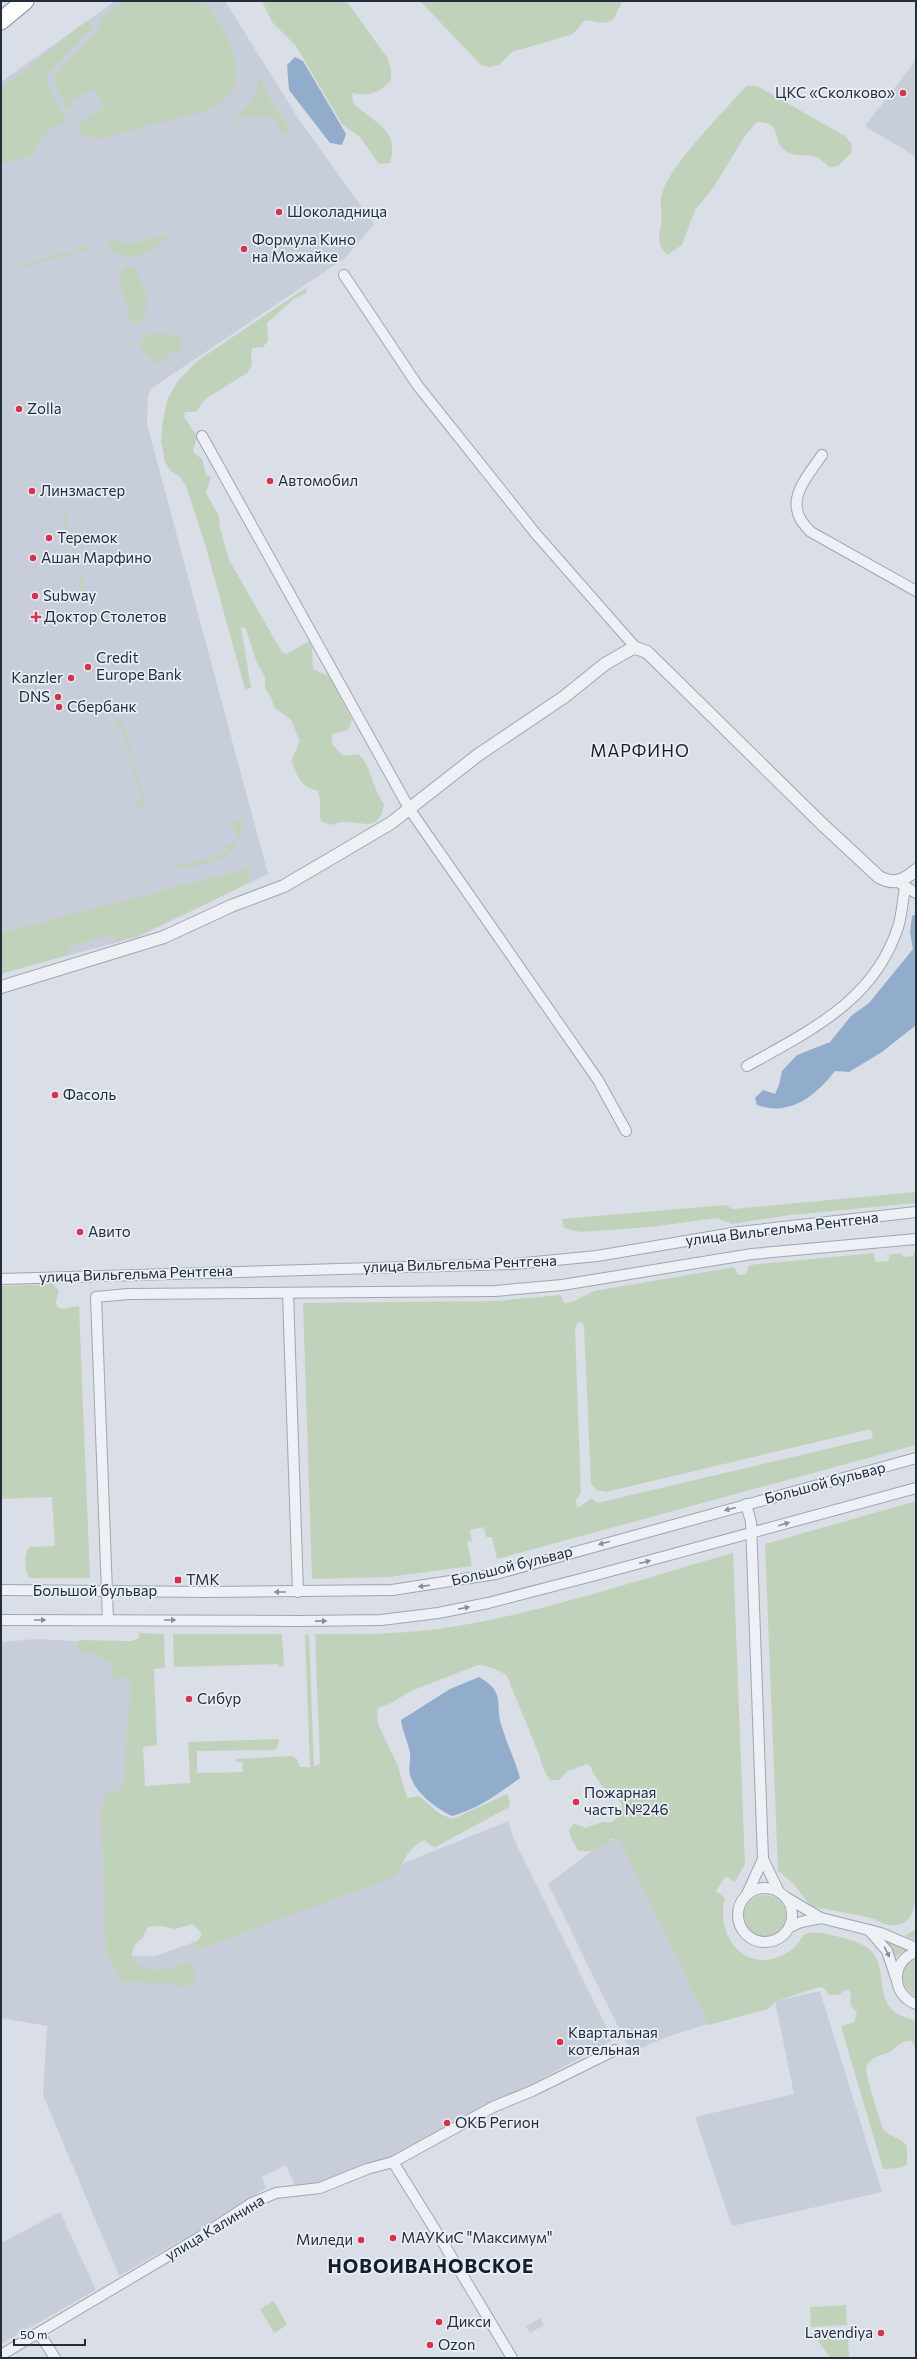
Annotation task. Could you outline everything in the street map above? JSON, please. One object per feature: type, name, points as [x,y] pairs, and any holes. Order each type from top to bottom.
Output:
[{"type":"highway","points":[[1,21],[24,1]]},
{"type":"street","points":[[344,274],[418,386],[536,534],[636,648],[647,652],[866,865],[886,881],[902,885],[916,894]]},
{"type":"street","points":[[202,436],[410,810],[598,1080],[626,1131]]},
{"type":"street","points":[[822,455],[799,488],[796,499],[797,510],[805,527],[811,532],[916,591]]},
{"type":"street","points":[[1,987],[164,937],[232,906],[284,886],[322,865],[343,850],[374,834],[410,810],[478,755],[564,697],[605,664],[626,651],[636,648]]},
{"type":"street","points":[[747,1066],[813,1029],[842,1009],[868,983],[886,954],[899,924],[902,885],[916,870]]},
{"type":"street","name":"улица Вильгельма Рентгена","points":[[1,1279],[514,1264],[597,1256],[739,1232],[916,1212]]},
{"type":"street","name":"улица Вильгельма Рентгена","points":[[107,1591],[96,1297],[128,1294],[487,1291],[551,1287],[752,1254],[916,1239]]},
{"type":"street","points":[[288,1293],[298,1592]]},
{"type":"street","name":"Большой бульвар","points":[[1,1590],[298,1592],[392,1590],[461,1581],[496,1574],[916,1458]]},
{"type":"street","name":"Большой бульвар","points":[[1,1620],[381,1620],[438,1613],[488,1603],[751,1534],[916,1488]]},
{"type":"street","points":[[746,1504],[751,1534],[763,1859],[792,1911],[790,1927]]},
{"type":"street","points":[[107,1591],[108,1620]]},
{"type":"street","points":[[763,1859],[747,1894],[738,1908],[737,1916],[742,1932],[755,1941],[771,1942],[779,1939],[790,1927],[801,1922],[821,1918]]},
{"type":"street","points":[[747,1894],[763,1888],[782,1894],[821,1918],[888,1935],[916,1948]]},
{"type":"street","points":[[867,1929],[887,1951],[901,1993],[916,2004]]},
{"type":"street","points":[[897,1981],[897,1974],[903,1961],[916,1952]]},
{"type":"street","name":"улица Калинина","points":[[1,2356],[187,2245],[252,2203],[276,2193],[320,2188],[367,2169],[393,2162],[494,2107],[532,2091],[616,2050]]},
{"type":"street","points":[[393,2162],[440,2236],[512,2358]]},
{"type":"street","points":[[39,2333],[55,2358]]},
{"type":"shaded area","points":[[115,1],[225,1],[298,118],[374,224],[344,259],[152,388],[148,396],[147,424],[268,874],[138,937],[1,973],[1,82]]},
{"type":"shaded area","name":"ЦКС «Сколково»","points":[[916,60],[916,157],[865,126]]},
{"type":"shaded area","points":[[35,1639],[138,1644],[109,1955],[156,1956],[369,1877],[508,1821],[513,1837],[613,2040],[402,2155],[297,2190],[286,2165],[262,2177],[266,2188],[232,2211],[119,2276],[43,2095],[47,2026],[1,2018],[1,1642]]},
{"type":"shaded area","points":[[623,1834],[711,2023],[664,2038],[631,2053],[548,1884],[597,1847]]},
{"type":"shaded area","points":[[820,1991],[882,2192],[732,2226],[695,2117],[794,2094],[775,2001]]},
{"type":"shaded area","points":[[60,2212],[96,2290],[1,2344],[1,2243]]},
{"type":"shaded area","points":[[540,2318],[544,2325],[530,2333],[526,2327]]},
{"type":"green space","points":[[125,1],[204,1],[227,37],[233,50],[236,64],[236,77],[232,90],[223,101],[212,108],[200,113],[94,141],[93,136],[83,138],[76,125],[105,107],[93,88],[70,102],[73,108],[68,110],[54,84],[54,76],[101,26],[101,19]]},
{"type":"green space","points":[[262,1],[346,1],[350,6],[388,59],[391,70],[391,81],[381,89],[368,94],[352,93],[353,103],[383,128],[392,142],[390,163],[379,164],[360,137],[342,124],[296,46],[272,22]]},
{"type":"green space","points":[[420,1],[621,1],[621,4],[613,20],[604,23],[585,20],[573,34],[512,52],[499,65],[489,67],[481,65]]},
{"type":"green space","points":[[85,22],[94,26],[46,76],[46,81],[66,121],[43,135],[33,155],[1,164],[1,89]]},
{"type":"green space","points":[[260,77],[270,100],[287,124],[288,134],[282,133],[275,119],[269,117],[243,118],[232,121],[252,100]]},
{"type":"green space","points":[[746,86],[757,86],[845,136],[851,143],[852,152],[838,166],[829,167],[817,157],[787,152],[779,144],[774,129],[771,125],[757,122],[745,136],[713,188],[695,210],[682,245],[667,255],[661,246],[659,239],[661,198],[663,191],[677,165],[688,151]]},
{"type":"green space","points":[[164,235],[169,237],[143,255],[131,258],[115,252],[107,237],[131,244]]},
{"type":"green space","points":[[84,247],[89,249],[14,270],[15,267]]},
{"type":"green space","points":[[129,265],[134,268],[149,299],[142,320],[135,325],[129,317],[118,276]]},
{"type":"green space","points":[[307,287],[306,293],[295,298],[267,323],[268,341],[263,347],[252,348],[252,365],[247,373],[205,399],[196,412],[185,412],[184,417],[197,436],[193,452],[202,459],[206,475],[211,477],[206,493],[219,516],[220,528],[229,560],[282,652],[287,654],[309,641],[312,646],[313,669],[328,676],[332,681],[352,720],[348,730],[332,734],[332,744],[343,756],[358,754],[369,770],[377,792],[384,804],[381,815],[377,821],[371,824],[340,822],[331,825],[321,821],[318,791],[303,784],[291,761],[300,741],[291,720],[274,707],[271,697],[265,689],[265,678],[255,658],[246,629],[241,627],[251,688],[245,689],[205,544],[186,486],[180,477],[171,471],[165,462],[161,441],[163,420],[168,398],[178,381],[197,361]]},
{"type":"green space","points":[[151,333],[180,336],[182,344],[179,352],[168,354],[161,363],[150,359],[139,342]]},
{"type":"green space","points":[[64,510],[69,528],[67,534],[62,515]]},
{"type":"green space","points":[[74,543],[79,562],[77,567],[72,549]]},
{"type":"green space","points":[[82,574],[87,593],[85,598],[79,580]]},
{"type":"green space","points":[[116,722],[121,722],[124,726],[145,802],[144,805],[138,808],[135,804],[142,802],[122,727],[114,728]]},
{"type":"green space","points":[[237,819],[240,819],[242,828],[239,838],[237,838],[233,823]]},
{"type":"green space","points":[[235,842],[237,844],[233,850],[227,855],[212,862],[180,869],[173,865],[172,861],[176,859],[178,866],[227,853],[226,846]]},
{"type":"green space","points":[[250,864],[248,883],[138,936],[117,941],[113,934],[68,947],[67,955],[1,974],[1,933],[241,870]]},
{"type":"green space","points":[[916,1192],[916,1203],[791,1215],[732,1224],[716,1218],[652,1227],[580,1232],[564,1228],[562,1219],[725,1205],[733,1209]]},
{"type":"green space","points":[[914,1252],[916,1253],[916,1445],[497,1559],[492,1537],[486,1537],[484,1527],[470,1530],[472,1541],[467,1542],[472,1566],[389,1577],[312,1579],[303,1303],[495,1301],[561,1295],[564,1303],[572,1302],[594,1291],[734,1267],[738,1275],[746,1274],[749,1265],[874,1253],[875,1262],[889,1261],[889,1255],[902,1253],[903,1257],[913,1256]],"holes":[[[578,1322],[582,1323],[584,1327],[591,1483],[596,1490],[606,1492],[871,1429],[873,1438],[597,1503],[592,1498],[577,1508],[576,1500],[581,1493],[575,1329]]]},
{"type":"green space","points":[[53,1284],[59,1291],[56,1301],[57,1307],[61,1309],[79,1306],[90,1578],[29,1578],[26,1571],[25,1562],[29,1547],[55,1546],[52,1497],[1,1499],[1,1286]]},
{"type":"green space","points":[[916,1501],[916,1900],[911,1916],[902,1924],[894,1925],[871,1918],[813,1907],[792,1882],[778,1871],[765,1544]]},
{"type":"green space","points":[[733,1553],[745,1864],[735,1882],[726,1876],[716,1891],[725,1898],[723,1910],[727,1934],[733,1944],[741,1952],[751,1958],[763,1960],[776,1958],[785,1954],[796,1946],[805,1935],[814,1932],[857,1942],[872,1952],[877,1960],[880,1970],[886,2000],[892,2009],[901,2016],[916,2020],[916,2050],[912,2041],[901,2043],[889,2052],[871,2060],[866,2068],[870,2089],[882,2126],[884,2130],[902,2141],[907,2146],[907,2165],[898,2168],[883,2169],[842,2030],[842,2026],[854,2022],[857,2013],[851,2006],[850,1991],[846,1990],[838,1995],[829,1995],[824,1988],[819,1987],[776,2001],[768,2009],[709,2025],[619,1838],[610,1839],[604,1846],[596,1850],[583,1851],[578,1850],[571,1838],[569,1830],[574,1823],[585,1828],[602,1822],[612,1822],[619,1816],[622,1808],[620,1801],[604,1788],[592,1771],[591,1767],[587,1764],[568,1771],[559,1780],[550,1780],[545,1772],[507,1676],[497,1670],[485,1666],[478,1665],[411,1691],[391,1703],[380,1707],[377,1710],[378,1724],[398,1766],[407,1798],[419,1796],[440,1814],[453,1819],[507,1794],[510,1802],[509,1807],[434,1848],[424,1840],[413,1847],[396,1876],[197,1950],[192,1949],[202,1934],[193,1924],[175,1929],[161,1926],[148,1927],[142,1939],[136,1943],[133,1949],[132,1956],[135,1962],[143,1967],[157,1970],[191,1962],[195,1965],[195,1979],[192,1983],[183,1987],[170,1983],[123,1982],[119,1979],[106,1950],[101,1815],[103,1801],[107,1793],[120,1790],[123,1785],[131,1684],[130,1679],[126,1677],[117,1680],[113,1677],[111,1663],[108,1660],[104,1661],[97,1654],[81,1653],[77,1643],[80,1640],[131,1641],[139,1638],[139,1633],[164,1634],[165,1668],[154,1669],[157,1745],[143,1747],[145,1786],[190,1783],[188,1742],[279,1739],[278,1746],[274,1750],[197,1751],[197,1773],[243,1772],[242,1762],[236,1762],[237,1759],[292,1756],[297,1759],[300,1767],[310,1767],[305,1634],[309,1635],[314,1766],[320,1764],[315,1634],[404,1632],[439,1629],[491,1620],[561,1603]]},
{"type":"green space","points":[[173,1634],[282,1634],[284,1666],[278,1667],[278,1664],[174,1667]]},
{"type":"green space","points":[[765,1895],[780,1901],[786,1916],[780,1931],[765,1937],[750,1931],[744,1916],[750,1901]]},
{"type":"green space","points":[[916,1929],[916,1941],[905,1936],[906,1935]]},
{"type":"green space","points":[[883,1938],[907,1949],[895,1957]]},
{"type":"green space","points":[[916,1958],[916,1997],[907,1989],[904,1983],[903,1971],[910,1961]]},
{"type":"green space","points":[[274,2301],[287,2325],[274,2333],[260,2309]]},
{"type":"green space","points":[[846,2305],[847,2325],[811,2327],[810,2307]]},
{"type":"green space","points":[[848,2331],[849,2358],[830,2358],[812,2332]]},
{"type":"water","points":[[295,57],[303,61],[346,134],[342,145],[330,143],[289,90],[287,65]]},
{"type":"water","points":[[916,914],[916,1025],[882,1052],[849,1072],[835,1071],[820,1088],[802,1102],[781,1108],[769,1108],[757,1105],[755,1098],[763,1090],[775,1094],[779,1085],[782,1071],[797,1055],[830,1042],[851,1016],[869,1003],[913,949],[910,932],[912,916]]},
{"type":"water","points":[[479,1677],[493,1688],[496,1694],[502,1727],[520,1778],[479,1805],[452,1816],[439,1809],[416,1788],[409,1772],[410,1753],[401,1720],[450,1689]]},
{"type":"place","name":"ЦКС «Сколково»","points":[[903,93]]},
{"type":"place","name":"Шоколадница","points":[[279,212]]},
{"type":"place","name":"Формула Кино на Можайке","points":[[244,249]]},
{"type":"place","name":"Zolla","points":[[19,409]]},
{"type":"place","name":"Автомобил","points":[[270,481]]},
{"type":"place","name":"Линзмастер","points":[[32,491]]},
{"type":"place","name":"Теремок","points":[[49,538]]},
{"type":"place","name":"Ашан Марфино","points":[[33,558]]},
{"type":"place","name":"Subway","points":[[35,596]]},
{"type":"place","name":"Доктор Столетов","points":[[36,617]]},
{"type":"place","name":"Credit Europe Bank","points":[[88,667]]},
{"type":"place","name":"Kanzler","points":[[71,678]]},
{"type":"place","name":"DNS","points":[[58,697]]},
{"type":"place","name":"Сбербанк","points":[[59,707]]},
{"type":"place","name":"Фасоль","points":[[55,1095]]},
{"type":"place","name":"Авито","points":[[80,1232]]},
{"type":"place","name":"ТМК","points":[[178,1580]]},
{"type":"place","name":"Сибур","points":[[189,1699]]},
{"type":"place","name":"Пожарная часть №246","points":[[576,1802]]},
{"type":"place","name":"Квартальная котельная","points":[[560,2042]]},
{"type":"place","name":"ОКБ Регион","points":[[447,2123]]},
{"type":"place","name":"МАУКиС \"Максимум\"","points":[[393,2238]]},
{"type":"place","name":"Миледи","points":[[361,2240]]},
{"type":"place","name":"Дикси","points":[[439,2322]]},
{"type":"place","name":"Lavendiya","points":[[881,2333]]},
{"type":"place","name":"Ozon","points":[[430,2345]]},
{"type":"district","name":"МАРФИНО","points":[[640,751]]},
{"type":"district","name":"НОВОИВАНОВСКОЕ","points":[[431,2266]]}]
